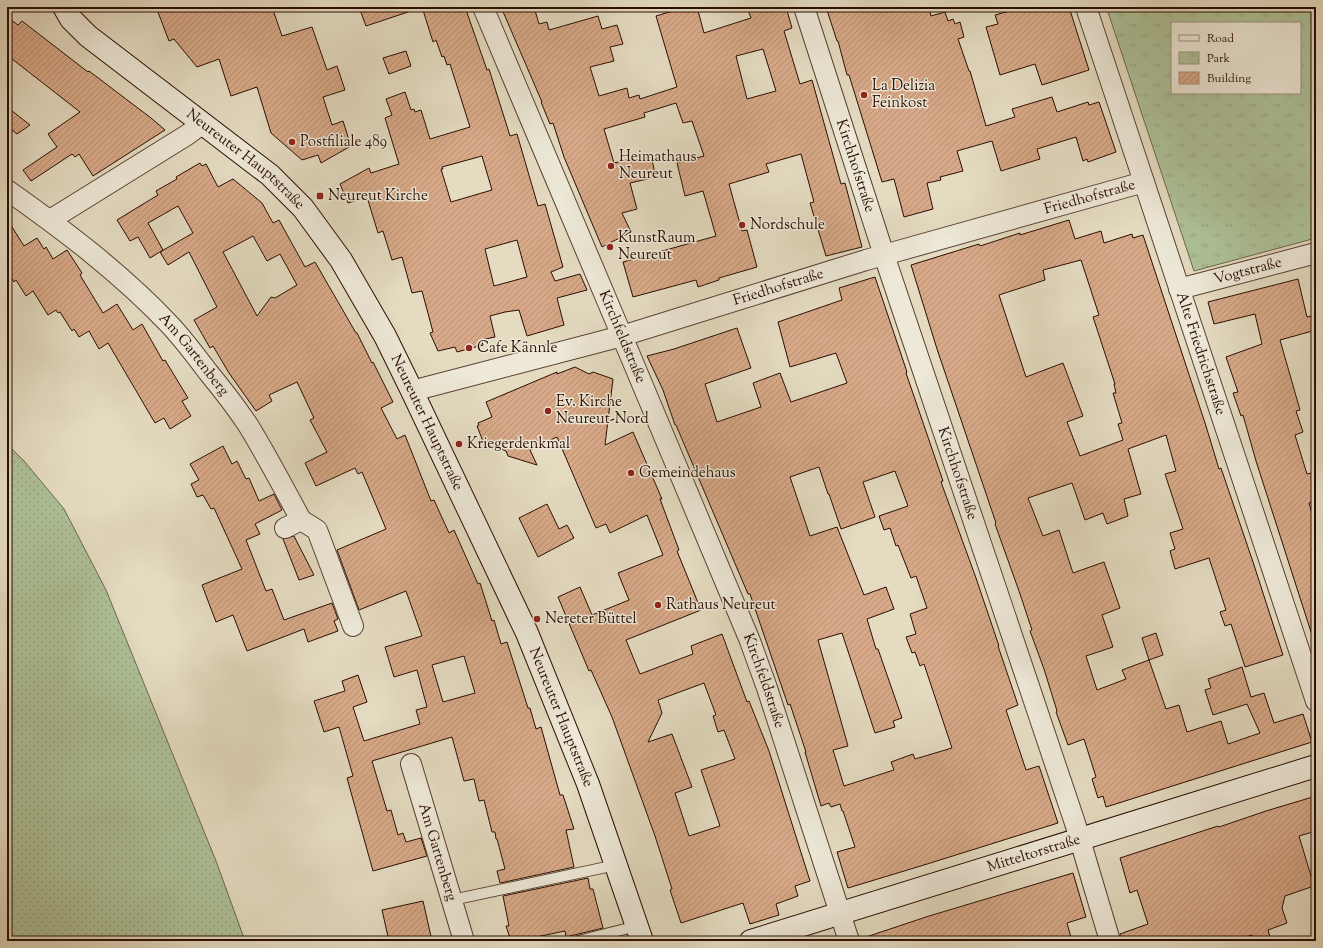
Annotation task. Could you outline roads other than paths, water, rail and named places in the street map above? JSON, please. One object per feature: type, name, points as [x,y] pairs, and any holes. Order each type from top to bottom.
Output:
[{"type":"street","name":"Neureuter Hauptstraße","points":[[64,7],[71,19],[88,36],[270,175],[303,208],[341,260],[385,336],[527,633],[588,784],[640,933]]},
{"type":"street","name":"Kirchfeldstraße","points":[[482,7],[757,659],[849,941]]},
{"type":"street","name":"Kirchhofstraße","points":[[804,7],[884,254],[1080,839],[1110,941]]},
{"type":"street","name":"Alte Friedrichstraße","points":[[1086,7],[1316,701]]},
{"type":"street","points":[[50,220],[187,135],[202,124]]},
{"type":"street","name":"Friedhofstraße","points":[[412,391],[622,336],[884,254],[1144,182]]},
{"type":"street","name":"Am Gartenberg","points":[[7,190],[50,220],[95,257],[146,301],[187,344],[247,425],[275,471],[293,524],[317,530],[353,626]]},
{"type":"street","name":"Vogtstraße","points":[[1179,289],[1316,253]]},
{"type":"street","name":"Am Gartenberg","points":[[411,764],[464,941]]},
{"type":"street","name":"Mitteltorstraße","points":[[751,941],[1316,766]]},
{"type":"lane","points":[[452,900],[616,865]]},
{"type":"lane","points":[[578,941],[640,933]]},
{"type":"place","name":"La Delizia Feinkost","points":[[864,95]]},
{"type":"place","name":"Postfiliale 489","points":[[292,142]]},
{"type":"place","name":"Heimathaus Neureut","points":[[611,166]]},
{"type":"place","name":"Neureut Kirche","points":[[320,196]]},
{"type":"place","name":"Nordschule","points":[[742,225]]},
{"type":"place","name":"KunstRaum Neureut","points":[[610,247]]},
{"type":"place","name":"Cafe Kännle","points":[[469,348]]},
{"type":"place","name":"Ev. Kirche Neureut-Nord","points":[[548,411]]},
{"type":"place","name":"Kriegerdenkmal","points":[[459,444]]},
{"type":"place","name":"Gemeindehaus","points":[[631,473]]},
{"type":"place","name":"Rathaus Neureut","points":[[658,605]]},
{"type":"place","name":"Nereter Büttel","points":[[537,619]]}]
